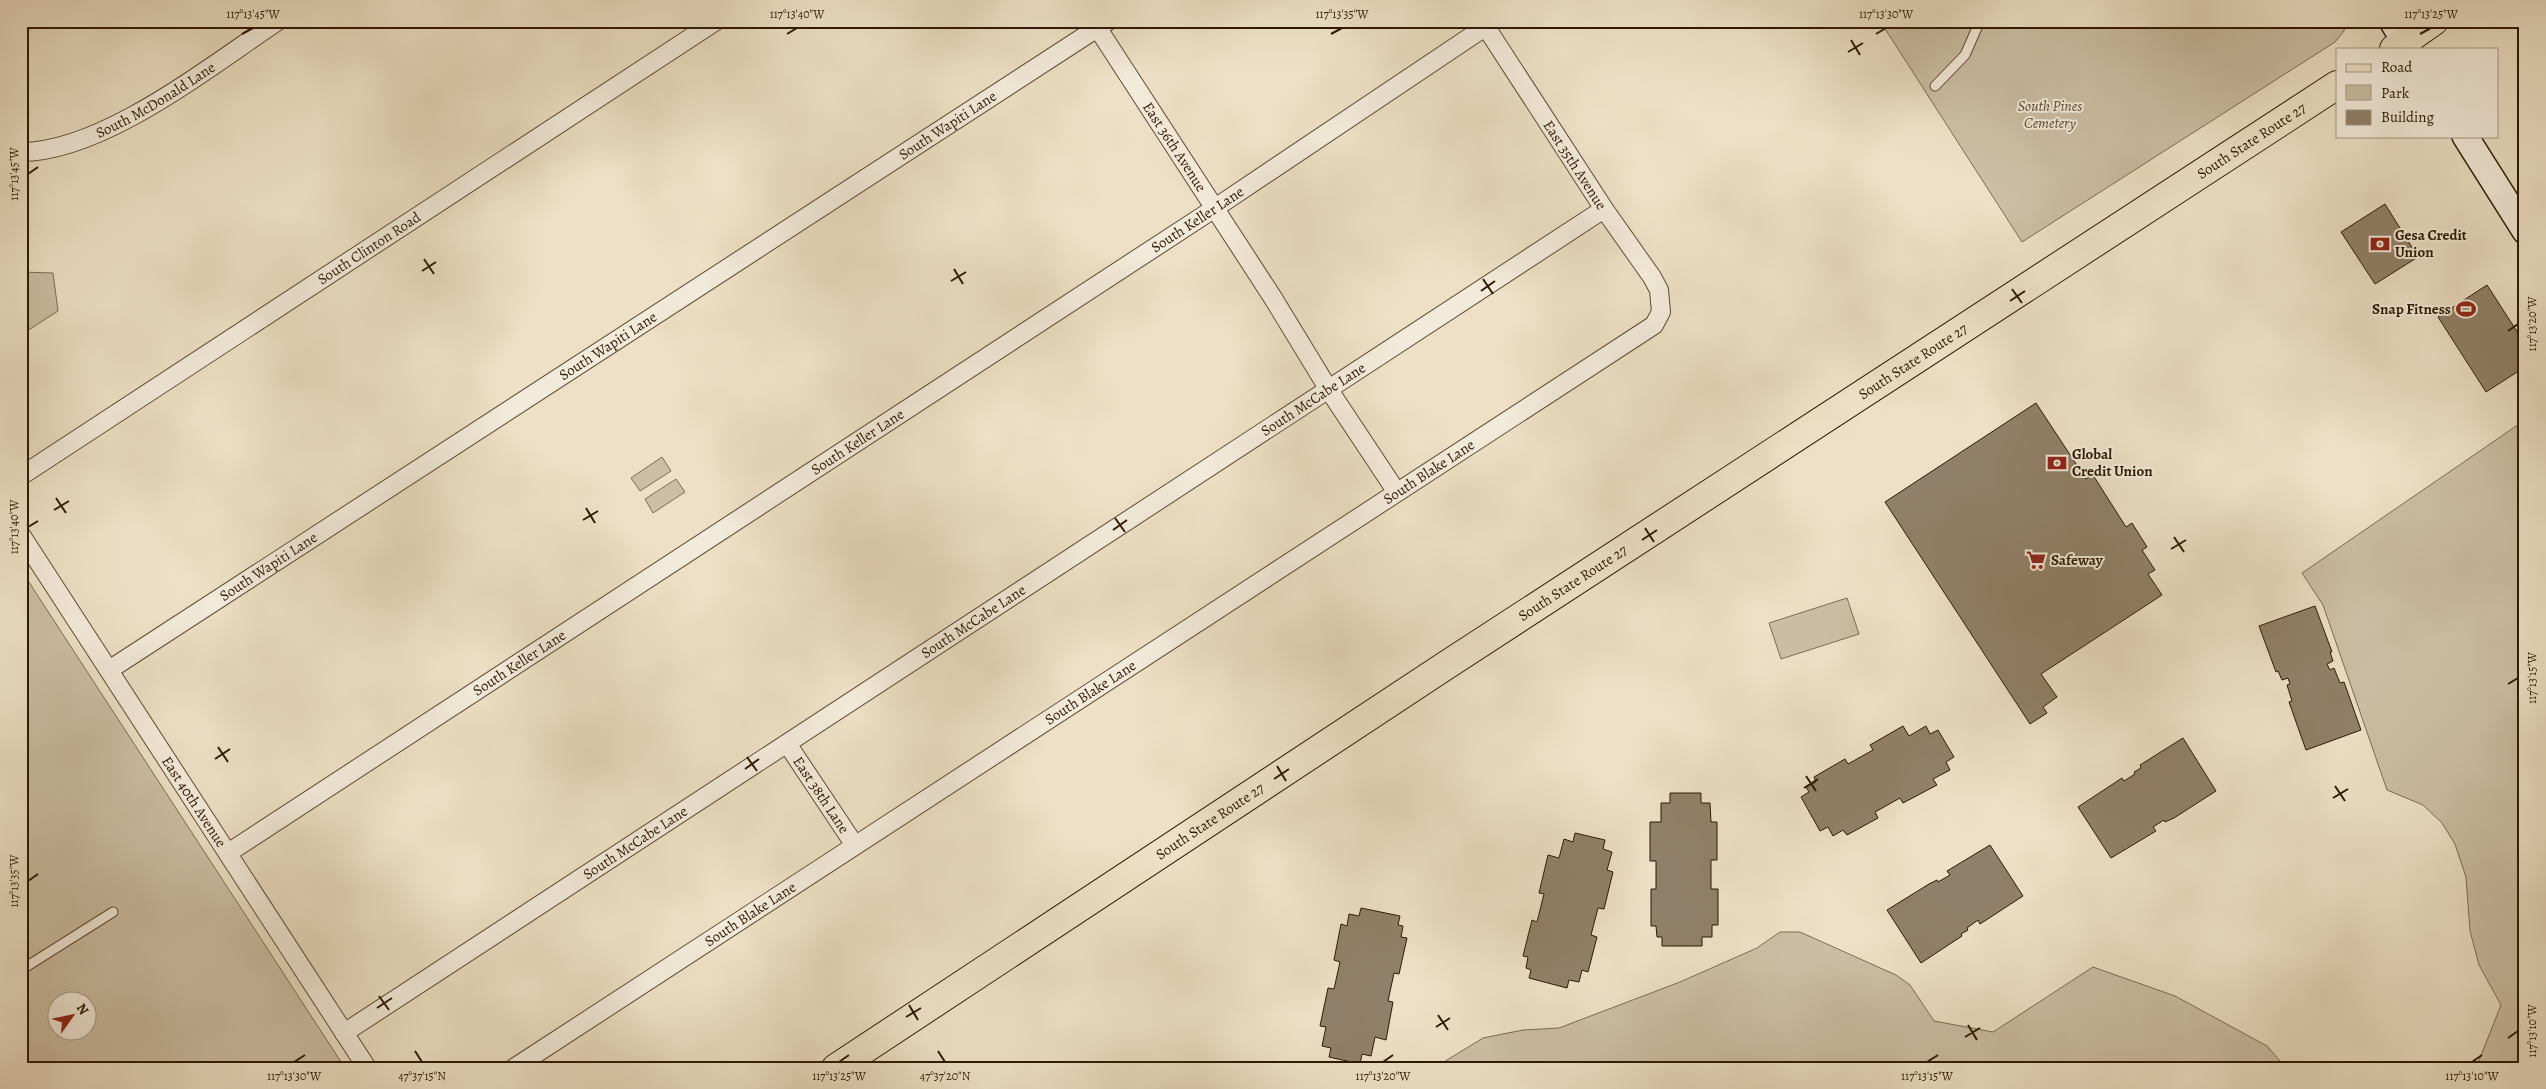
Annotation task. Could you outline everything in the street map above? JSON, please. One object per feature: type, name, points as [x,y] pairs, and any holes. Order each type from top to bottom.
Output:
[{"type":"main road","points":[[2400,40],[2434,21]]},
{"type":"main road","name":"South State Route 27","points":[[836,1068],[1467,651],[2336,86]]},
{"type":"main road","points":[[2466,138],[2524,229]]},
{"type":"street","name":"South McDonald Lane","points":[[21,152],[43,152],[102,131],[146,109],[278,21]]},
{"type":"street","name":"South Clinton Road","points":[[21,476],[716,21]]},
{"type":"street","name":"East 36th Avenue","points":[[1099,24],[1273,298],[1329,390],[1396,491]]},
{"type":"street","name":"South Wapiti Lane","points":[[109,670],[1099,24]]},
{"type":"street","name":"South Keller Lane","points":[[228,852],[1215,208],[1484,24]]},
{"type":"street","name":"East 35th Avenue","points":[[1484,24],[1604,209],[1652,277],[1658,290],[1661,312]]},
{"type":"street","name":"South McCabe Lane","points":[[344,1033],[1604,209]]},
{"type":"street","name":"South Blake Lane","points":[[514,1068],[854,844],[1654,325],[1661,312]]},
{"type":"street","name":"East 40th Avenue","points":[[21,535],[367,1068]]},
{"type":"street","name":"East 38th Lane","points":[[788,744],[854,844]]},
{"type":"lane","points":[[1935,86],[1965,55],[1980,21]]},
{"type":"lane","points":[[21,970],[113,912]]},
{"type":"green space","points":[[21,21],[54,21],[43,27],[21,30]]},
{"type":"green space","name":"South Pines Cemetery","points":[[1880,21],[2346,21],[2344,31],[2335,42],[2022,242]]},
{"type":"green space","points":[[21,272],[53,273],[58,311],[21,335]]},
{"type":"green space","points":[[2525,420],[2525,1068],[2476,1068],[2501,1005],[2479,965],[2470,931],[2466,877],[2455,844],[2442,823],[2423,805],[2387,790],[2323,605],[2302,573]]},
{"type":"green space","points":[[662,457],[671,471],[640,491],[631,478]]},
{"type":"green space","points":[[676,479],[685,492],[653,513],[645,499]]},
{"type":"green space","points":[[21,570],[345,1068],[21,1068]]},
{"type":"green space","points":[[1847,598],[1859,634],[1781,659],[1769,623]]},
{"type":"green space","points":[[1780,932],[1800,932],[1896,975],[1910,985],[1934,1021],[1993,1032],[2093,967],[2175,996],[2267,1046],[2286,1068],[1434,1068],[1483,1038],[1523,1030],[1559,1028],[1680,982],[1757,948]]},
{"type":"building","name":"Gesa Credit Union","points":[[2385,204],[2418,257],[2375,284],[2341,232]]},
{"type":"building","points":[[2487,285],[2525,344],[2525,367],[2486,392],[2438,317]]},
{"type":"building","name":"Safeway","points":[[2036,403],[2086,479],[2093,475],[2126,527],[2132,523],[2147,547],[2142,550],[2155,570],[2148,574],[2162,595],[2041,674],[2057,697],[2043,707],[2047,713],[2030,724],[1885,502]]},
{"type":"building","points":[[2315,606],[2332,652],[2330,652],[2333,661],[2327,664],[2330,670],[2334,668],[2340,683],[2344,682],[2361,730],[2306,750],[2289,702],[2292,701],[2287,685],[2290,684],[2288,678],[2282,680],[2278,671],[2276,672],[2259,626]]},
{"type":"building","points":[[1903,726],[1909,736],[1926,726],[1930,734],[1938,730],[1954,757],[1946,762],[1950,770],[1933,779],[1937,785],[1903,803],[1900,798],[1875,812],[1878,818],[1847,835],[1843,830],[1833,836],[1828,827],[1820,831],[1801,797],[1809,792],[1806,787],[1816,782],[1814,777],[1845,759],[1848,764],[1873,750],[1870,745]]},
{"type":"building","points":[[2183,738],[2216,791],[2174,818],[2165,822],[2164,820],[2153,827],[2156,831],[2111,858],[2078,807],[2122,778],[2124,781],[2135,774],[2134,772],[2141,768],[2140,765]]},
{"type":"building","points":[[1670,793],[1701,793],[1701,803],[1710,803],[1711,822],[1717,822],[1717,860],[1711,860],[1711,889],[1718,889],[1718,925],[1712,925],[1712,937],[1702,937],[1702,946],[1662,946],[1662,937],[1657,937],[1656,926],[1651,926],[1651,889],[1656,889],[1656,861],[1650,861],[1650,822],[1661,822],[1661,803],[1670,803]]},
{"type":"building","points":[[1575,833],[1605,840],[1603,849],[1612,852],[1607,870],[1613,872],[1604,909],[1598,908],[1591,935],[1597,937],[1588,972],[1582,970],[1579,982],[1569,980],[1567,988],[1529,978],[1531,970],[1526,968],[1528,957],[1523,956],[1532,920],[1537,922],[1544,894],[1539,893],[1548,855],[1559,858],[1564,839],[1573,842]]},
{"type":"building","points":[[1990,845],[2023,896],[1980,924],[1978,920],[1961,934],[1962,936],[1921,963],[1887,910],[1929,884],[1937,880],[1938,882],[1950,875],[1947,871]]},
{"type":"building","points":[[1361,908],[1400,916],[1398,925],[1403,926],[1401,937],[1407,938],[1399,974],[1394,973],[1388,1001],[1393,1002],[1386,1040],[1375,1037],[1371,1056],[1362,1054],[1360,1064],[1329,1057],[1331,1048],[1322,1046],[1326,1027],[1320,1026],[1328,988],[1334,989],[1340,962],[1334,960],[1341,924],[1347,926],[1349,914],[1359,916]]},
{"type":"place","name":"Gesa Credit Union","points":[[2380,244]]},
{"type":"place","name":"Snap Fitness","points":[[2466,309]]},
{"type":"place","name":"Global Credit Union","points":[[2057,463]]},
{"type":"place","name":"Safeway","points":[[2036,560]]}]
